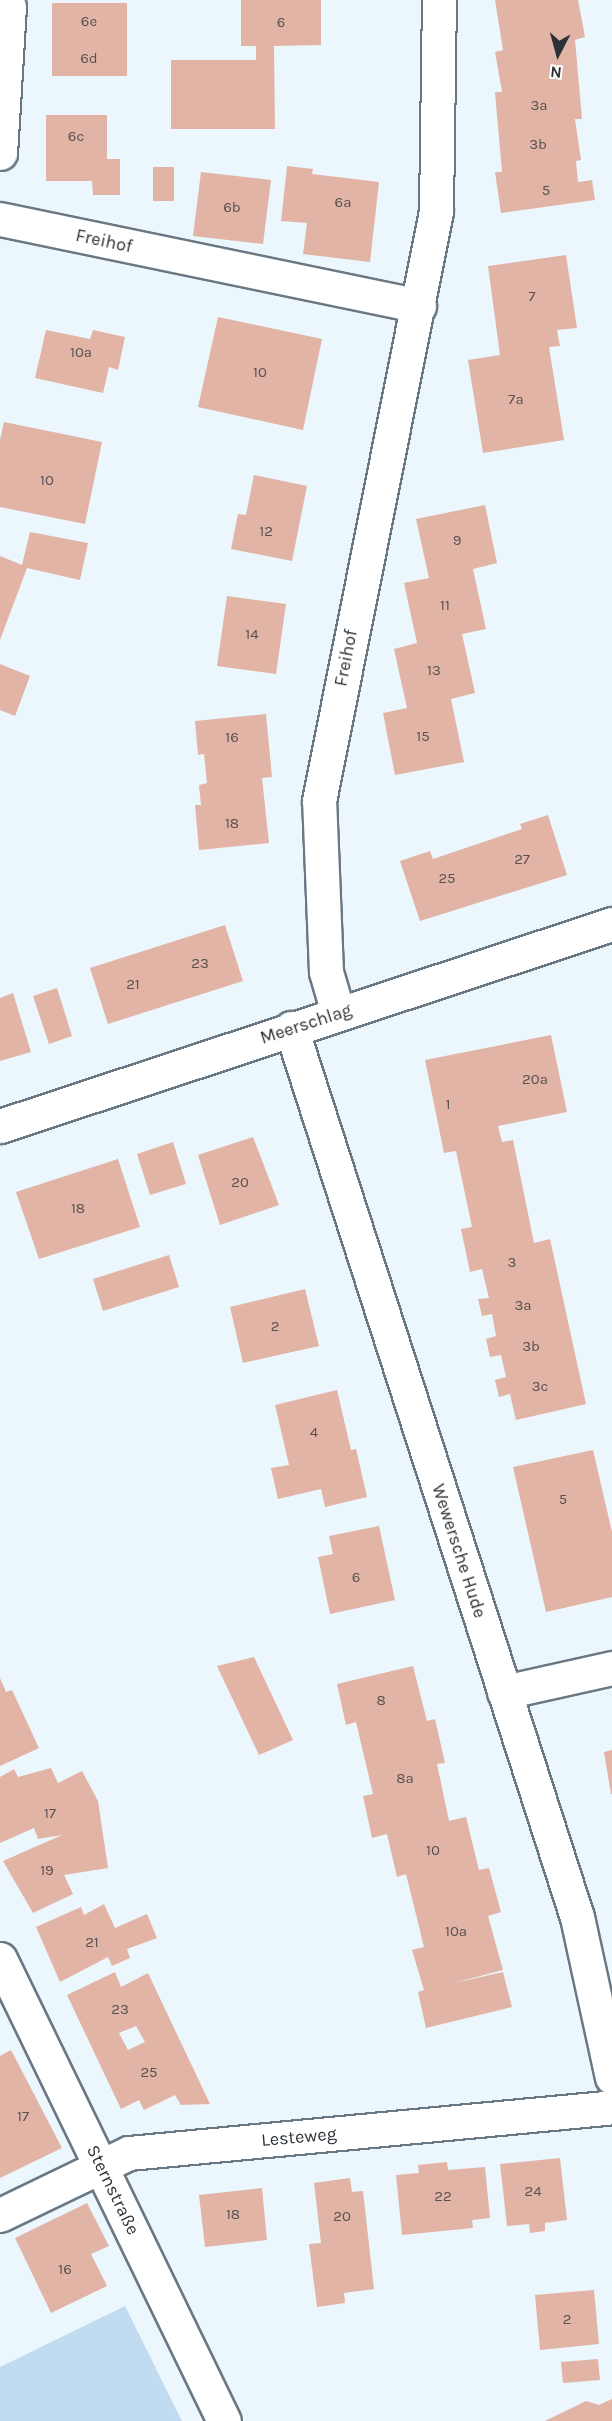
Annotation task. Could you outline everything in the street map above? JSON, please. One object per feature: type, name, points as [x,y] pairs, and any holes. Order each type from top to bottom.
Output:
[{"type":"street","name":"Freihof","points":[[338,1013],[326,972],[319,801],[420,306],[436,211],[439,0]]},
{"type":"street","points":[[0,153],[9,6]]},
{"type":"street","name":"Freihof","points":[[0,219],[420,306]]},
{"type":"street","name":"Meerschlag","points":[[0,1126],[291,1028],[612,924]]},
{"type":"street","name":"Wewersche Hude","points":[[291,1028],[577,1917],[612,2077]]},
{"type":"street","points":[[504,1692],[612,1668]]},
{"type":"street","name":"Sternstraße","points":[[0,1959],[224,2421]]},
{"type":"street","name":"Lesteweg","points":[[0,2215],[129,2153],[612,2108]]},
{"type":"shaded area","points":[[125,2306],[182,2421],[0,2421],[0,2367]]},
{"type":"building","points":[[241,0],[321,0],[321,45],[274,46],[275,129],[171,129],[171,60],[256,60],[256,46],[241,46]]},
{"type":"building","points":[[495,0],[578,0],[585,37],[575,40],[582,119],[575,119],[581,160],[576,161],[578,182],[592,180],[595,200],[501,213],[495,172],[502,172],[495,92],[502,92],[495,52],[503,50]]},
{"type":"building","points":[[52,3],[127,3],[127,76],[52,76]]},
{"type":"building","points":[[46,115],[107,115],[107,159],[120,159],[120,195],[93,195],[92,181],[46,181]]},
{"type":"building","points":[[287,166],[313,169],[312,174],[379,182],[370,262],[303,254],[307,223],[281,221]]},
{"type":"building","points":[[153,167],[174,167],[174,201],[153,201]]},
{"type":"building","points":[[201,172],[271,180],[263,244],[193,236]]},
{"type":"building","points":[[566,255],[577,328],[557,330],[560,346],[549,347],[564,440],[483,453],[468,360],[500,355],[488,266]]},
{"type":"building","points":[[218,317],[322,339],[303,430],[198,407]]},
{"type":"building","points":[[46,330],[90,339],[93,330],[125,337],[118,370],[109,367],[103,393],[35,378]]},
{"type":"building","points":[[4,422],[102,442],[85,524],[0,507],[0,440]]},
{"type":"building","points":[[254,475],[307,486],[292,561],[231,549],[238,514],[246,515]]},
{"type":"building","points":[[485,505],[497,563],[473,569],[486,629],[462,634],[475,693],[451,699],[464,762],[395,775],[383,713],[407,708],[394,649],[417,643],[404,583],[429,578],[416,519]]},
{"type":"building","points":[[30,532],[88,543],[80,580],[27,568],[0,640],[0,556],[22,565]]},
{"type":"building","points":[[227,596],[286,604],[276,674],[217,666]]},
{"type":"building","points":[[0,664],[30,676],[15,716],[0,710]]},
{"type":"building","points":[[266,714],[272,777],[262,778],[269,843],[199,850],[195,805],[201,805],[199,785],[207,783],[204,754],[198,755],[195,721]]},
{"type":"building","points":[[548,815],[567,875],[420,921],[400,861],[430,851],[433,859],[522,829],[520,824]]},
{"type":"building","points":[[225,925],[243,981],[108,1024],[90,968]]},
{"type":"building","points":[[57,988],[72,1036],[49,1044],[33,996]]},
{"type":"building","points":[[13,993],[31,1052],[0,1061],[0,998]]},
{"type":"building","points":[[551,1035],[567,1112],[498,1126],[502,1142],[513,1140],[534,1243],[550,1239],[586,1404],[516,1420],[510,1394],[499,1397],[495,1380],[506,1377],[501,1355],[490,1357],[486,1339],[496,1336],[492,1314],[482,1316],[478,1299],[489,1298],[482,1269],[470,1272],[461,1229],[472,1227],[456,1151],[444,1153],[425,1060]]},
{"type":"building","points":[[253,1137],[279,1205],[220,1225],[198,1155]]},
{"type":"building","points":[[173,1142],[186,1184],[150,1195],[137,1154]]},
{"type":"building","points":[[118,1159],[140,1227],[39,1259],[16,1192]]},
{"type":"building","points":[[169,1255],[179,1287],[103,1311],[93,1279]]},
{"type":"building","points":[[305,1289],[319,1346],[243,1363],[230,1307]]},
{"type":"building","points":[[337,1390],[351,1450],[356,1449],[367,1497],[325,1507],[321,1489],[278,1499],[271,1468],[289,1465],[275,1405]]},
{"type":"building","points":[[593,1450],[612,1532],[612,1597],[546,1612],[513,1467]]},
{"type":"building","points":[[379,1526],[395,1600],[330,1614],[318,1557],[333,1554],[329,1536]]},
{"type":"building","points":[[254,1657],[293,1740],[259,1755],[217,1666]]},
{"type":"building","points":[[413,1666],[427,1721],[435,1719],[445,1763],[437,1764],[449,1821],[466,1817],[479,1870],[489,1868],[501,1912],[488,1916],[503,1970],[450,1984],[503,1972],[512,2007],[426,2028],[418,1992],[424,1990],[412,1950],[424,1947],[406,1874],[397,1877],[387,1834],[372,1838],[363,1796],[373,1794],[356,1722],[346,1725],[337,1684]]},
{"type":"building","points":[[0,1678],[6,1692],[12,1690],[39,1748],[0,1766]]},
{"type":"building","points":[[612,1750],[612,1794],[611,1794],[604,1752]]},
{"type":"building","points":[[51,1768],[58,1783],[82,1771],[98,1801],[108,1868],[64,1875],[73,1894],[33,1913],[3,1861],[62,1835],[38,1839],[34,1828],[0,1843],[0,1777],[14,1769],[18,1777]]},
{"type":"building","points":[[104,1904],[115,1928],[147,1914],[157,1938],[127,1949],[130,1958],[112,1966],[108,1957],[60,1982],[36,1927],[81,1907],[84,1915]]},
{"type":"building","points":[[115,1972],[121,1987],[148,1973],[210,2104],[181,2105],[175,2095],[144,2110],[139,2100],[121,2109],[67,1995]],"holes":[[[136,2026],[145,2042],[128,2050],[119,2033]]]},
{"type":"building","points":[[11,2050],[62,2148],[0,2178],[0,2056]]},
{"type":"building","points":[[560,2158],[567,2220],[545,2223],[545,2231],[530,2233],[529,2224],[507,2226],[500,2164]]},
{"type":"building","points":[[447,2162],[448,2170],[485,2167],[490,2218],[472,2220],[473,2228],[402,2235],[396,2175],[419,2173],[418,2165]]},
{"type":"building","points":[[350,2178],[352,2192],[363,2191],[374,2289],[344,2293],[345,2303],[317,2307],[309,2244],[321,2243],[314,2183]]},
{"type":"building","points":[[262,2188],[267,2240],[205,2247],[199,2195]]},
{"type":"building","points":[[87,2203],[109,2246],[91,2254],[107,2286],[51,2313],[15,2238]]},
{"type":"building","points":[[594,2290],[599,2344],[540,2350],[535,2295]]},
{"type":"building","points":[[598,2359],[600,2380],[563,2383],[561,2362]]},
{"type":"building","points":[[612,2399],[612,2421],[545,2421],[586,2401],[599,2405]]}]
